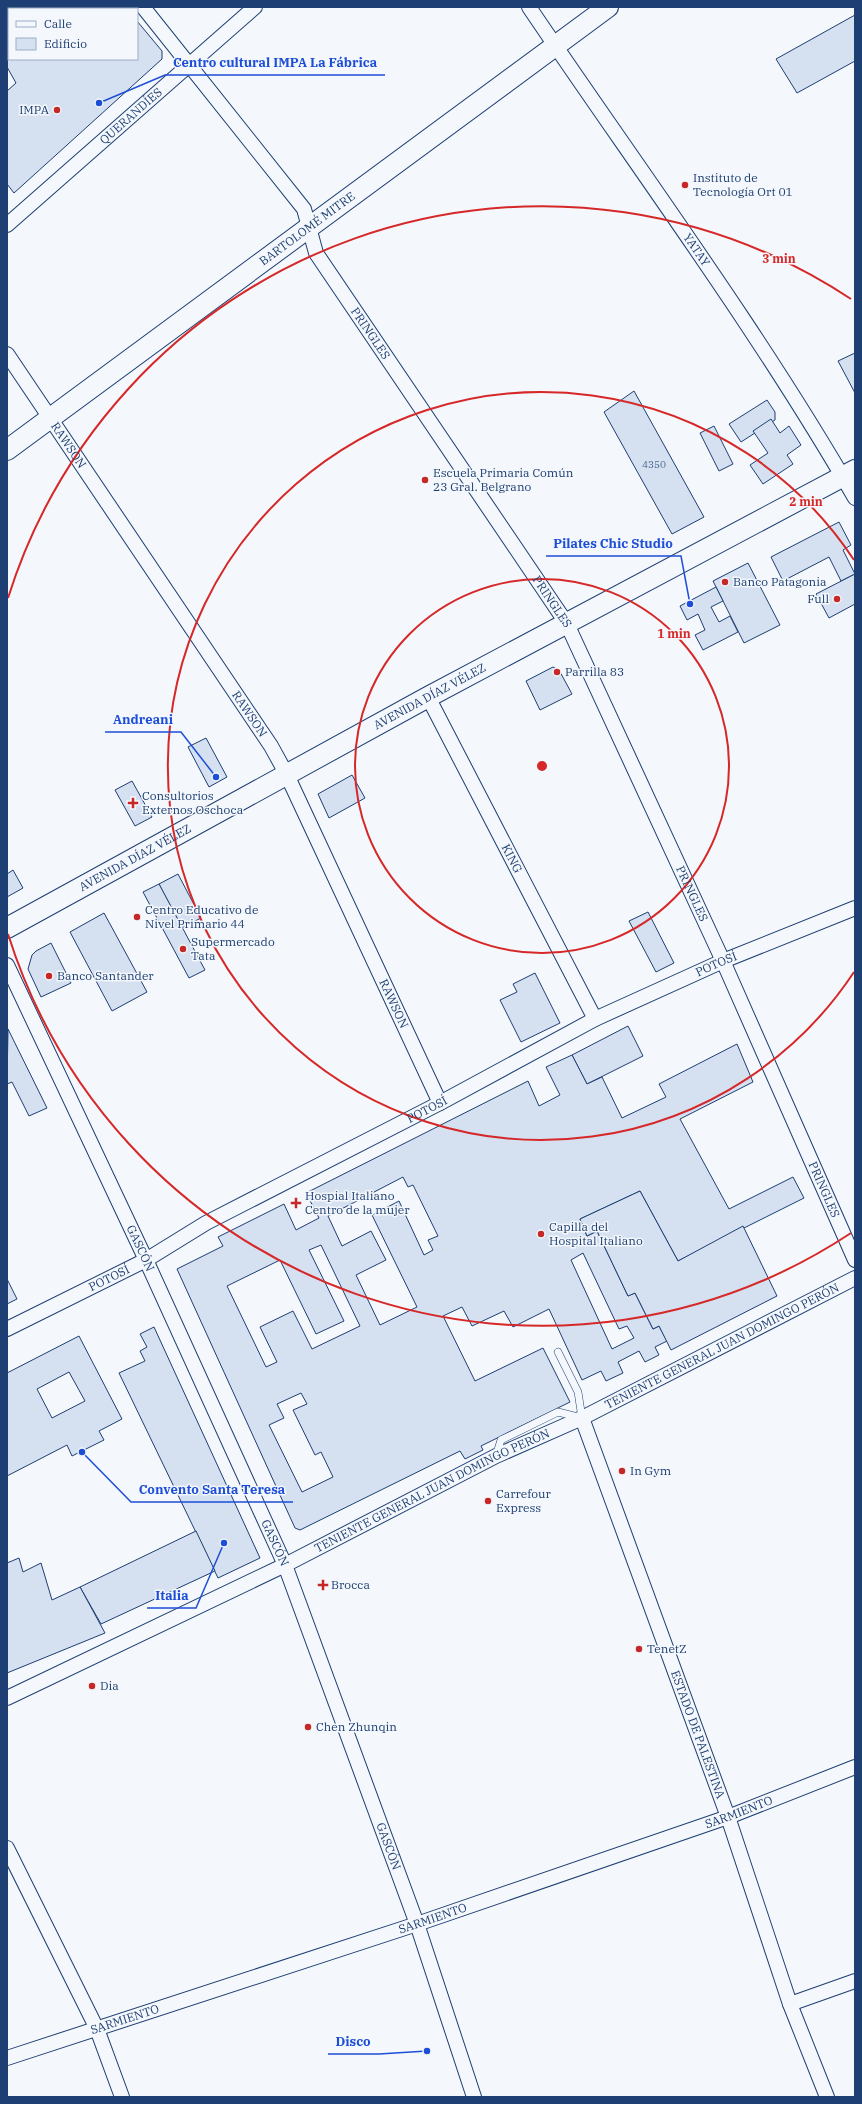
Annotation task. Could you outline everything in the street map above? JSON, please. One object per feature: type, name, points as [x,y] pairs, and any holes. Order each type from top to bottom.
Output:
[{"type":"main road","name":"BARTOLOMÉ MITRE","points":[[7,450],[608,7]]},
{"type":"main road","name":"AVENIDA DÍAZ VÉLEZ","points":[[7,928],[428,697],[849,473]]},
{"type":"street","name":"PRINGLES","points":[[143,7],[304,209],[316,253],[567,624],[723,961],[855,1260]]},
{"type":"street","name":"QUERANDÍES","points":[[7,225],[190,66],[255,7]]},
{"type":"street","name":"YATAY","points":[[529,7],[713,274],[786,385],[849,473],[855,498]]},
{"type":"street","name":"RAWSON","points":[[7,354],[49,419],[271,746],[287,775],[440,1103]]},
{"type":"street","name":"KING","points":[[428,697],[595,1019]]},
{"type":"street","name":"POTOSÍ","points":[[7,1329],[146,1260],[206,1223],[440,1103],[595,1019],[723,961],[855,908]]},
{"type":"street","name":"GASCÓN","points":[[7,965],[146,1260],[285,1565],[416,1924],[474,2097]]},
{"type":"street","name":"TENIENTE GENERAL JUAN DOMINGO PERÓN","points":[[7,1698],[285,1565],[496,1456],[582,1418],[855,1278]]},
{"type":"street","name":"ESTADO DE PALESTINA","points":[[582,1418],[728,1817],[790,2004],[827,2097]]},
{"type":"street","name":"SARMIENTO","points":[[7,2058],[416,1924],[728,1817],[855,1767]]},
{"type":"street","points":[[7,1848],[97,2029],[122,2097]]},
{"type":"street","points":[[790,2004],[855,1981]]},
{"type":"lane","points":[[558,1352],[578,1392],[582,1418]]},
{"type":"building","name":"IMPA","points":[[7,7],[8,60],[138,60],[138,22],[162,51],[162,59],[14,193],[7,184],[7,91],[16,83],[7,67]]},
{"type":"building","points":[[125,7],[126,8],[65,8]]},
{"type":"building","points":[[855,15],[855,61],[797,93],[776,59]]},
{"type":"building","points":[[855,353],[855,393],[838,361]]},
{"type":"building","points":[[634,391],[704,517],[672,534],[604,412]]},
{"type":"building","points":[[767,400],[775,412],[775,420],[741,442],[729,424]]},
{"type":"building","points":[[771,419],[780,433],[789,426],[801,445],[787,455],[793,464],[763,484],[750,465],[768,453],[753,431]]},
{"type":"building","points":[[714,426],[733,464],[719,471],[700,433]]},
{"type":"building","points":[[839,522],[851,545],[843,550],[855,574],[841,581],[829,557],[783,581],[771,557]]},
{"type":"building","points":[[748,563],[780,625],[744,643],[713,581]]},
{"type":"building","name":"Full","points":[[855,574],[855,604],[829,618],[816,594]]},
{"type":"building","points":[[716,587],[723,601],[711,607],[719,622],[730,616],[738,632],[703,650],[695,635],[705,630],[698,614],[687,620],[680,606]]},
{"type":"building","points":[[553,667],[559,670],[572,694],[540,710],[526,681]]},
{"type":"building","points":[[206,738],[227,777],[209,787],[188,747]]},
{"type":"building","points":[[352,775],[365,798],[329,818],[318,794]]},
{"type":"building","name":"Consultorios Externos Oschoca","points":[[132,781],[152,817],[135,826],[115,790]]},
{"type":"building","points":[[13,870],[23,888],[7,897],[7,874]]},
{"type":"building","points":[[178,874],[201,918],[182,928],[159,884]]},
{"type":"building","name":"Supermercado Tata","points":[[159,884],[205,970],[189,978],[143,892]]},
{"type":"building","points":[[648,912],[674,963],[656,972],[629,921]]},
{"type":"building","points":[[104,913],[147,992],[112,1011],[70,932]]},
{"type":"building","name":"Banco Santander","points":[[51,943],[71,983],[41,997],[28,969],[32,955],[36,951]]},
{"type":"building","points":[[535,973],[560,1023],[521,1042],[500,1000],[517,992],[513,984]]},
{"type":"building","points":[[628,1026],[643,1056],[587,1084],[572,1055]]},
{"type":"building","points":[[8,1029],[47,1108],[29,1116],[12,1082],[7,1084]]},
{"type":"building","points":[[737,1044],[753,1082],[680,1119],[729,1209],[793,1177],[804,1198],[678,1261],[640,1191],[580,1219],[587,1236],[597,1231],[628,1296],[635,1293],[653,1329],[659,1326],[667,1341],[655,1347],[659,1355],[645,1362],[639,1351],[618,1362],[623,1373],[606,1381],[601,1371],[582,1380],[549,1309],[513,1327],[504,1311],[472,1326],[462,1307],[443,1316],[475,1381],[543,1348],[570,1402],[481,1446],[483,1450],[465,1459],[460,1451],[300,1530],[295,1528],[177,1269],[223,1246],[218,1237],[284,1204],[296,1230],[319,1218],[306,1193],[528,1081],[539,1106],[560,1095],[546,1067],[572,1055],[587,1084],[602,1077],[622,1118],[666,1097],[659,1084]],"holes":[[[403,1177],[408,1187],[413,1185],[438,1236],[428,1240],[433,1250],[424,1255],[399,1201],[372,1215],[417,1307],[380,1325],[356,1275],[386,1260],[371,1231],[342,1246],[328,1216]],[[321,1245],[360,1326],[312,1349],[293,1311],[260,1327],[277,1362],[266,1367],[227,1286],[280,1260],[316,1334],[344,1321],[309,1250]],[[583,1253],[619,1329],[627,1326],[634,1338],[612,1349],[571,1260]],[[301,1393],[307,1404],[293,1410],[315,1455],[321,1452],[333,1477],[302,1492],[269,1425],[284,1418],[277,1404]]]},
{"type":"building","points":[[640,1191],[678,1261],[743,1226],[777,1296],[671,1350],[659,1326],[653,1329],[635,1293],[628,1296],[597,1231],[587,1236],[580,1219]]},
{"type":"building","points":[[7,1279],[17,1299],[7,1304]]},
{"type":"building","points":[[154,1327],[260,1558],[218,1578],[119,1373],[145,1361],[140,1351],[147,1347],[140,1334]]},
{"type":"building","points":[[79,1336],[122,1419],[99,1431],[104,1440],[72,1456],[67,1445],[7,1476],[7,1373]],"holes":[[[69,1372],[85,1401],[52,1418],[37,1389]]]},
{"type":"building","points":[[196,1531],[215,1571],[101,1624],[80,1587]]},
{"type":"building","points":[[19,1558],[23,1572],[41,1563],[52,1600],[80,1587],[105,1633],[7,1673],[7,1563]]},
{"type":"place","name":"Centro cultural IMPA La Fábrica","points":[[99,103]]},
{"type":"place","name":"IMPA","points":[[57,110]]},
{"type":"place","name":"Instituto de Tecnología Ort 01","points":[[685,185]]},
{"type":"place","name":"Escuela Primaria Común 23 Gral. Belgrano","points":[[425,480]]},
{"type":"place","name":"Banco Patagonia","points":[[725,582]]},
{"type":"place","name":"Full","points":[[837,599]]},
{"type":"place","name":"Pilates Chic Studio","points":[[690,604]]},
{"type":"place","name":"Parrilla 83","points":[[557,672]]},
{"type":"place","name":"Andreani","points":[[216,777]]},
{"type":"place","name":"Consultorios Externos Oschoca","points":[[133,803]]},
{"type":"place","name":"Centro Educativo de Nivel Primario 44","points":[[137,917]]},
{"type":"place","name":"Supermercado Tata","points":[[183,949]]},
{"type":"place","name":"Banco Santander","points":[[49,976]]},
{"type":"place","name":"Hospial Italiano Centro de la mujer","points":[[296,1203]]},
{"type":"place","name":"Capilla del Hospital Italiano","points":[[541,1234]]},
{"type":"place","name":"Convento Santa Teresa","points":[[82,1452]]},
{"type":"place","name":"In Gym","points":[[622,1471]]},
{"type":"place","name":"Carrefour Express","points":[[488,1501]]},
{"type":"place","name":"Italia","points":[[224,1543]]},
{"type":"place","name":"Brocca","points":[[323,1585]]},
{"type":"place","name":"TenetZ","points":[[639,1649]]},
{"type":"place","name":"Dia","points":[[92,1686]]},
{"type":"place","name":"Chen Zhunqin","points":[[308,1727]]},
{"type":"place","name":"Disco","points":[[427,2051]]}]
